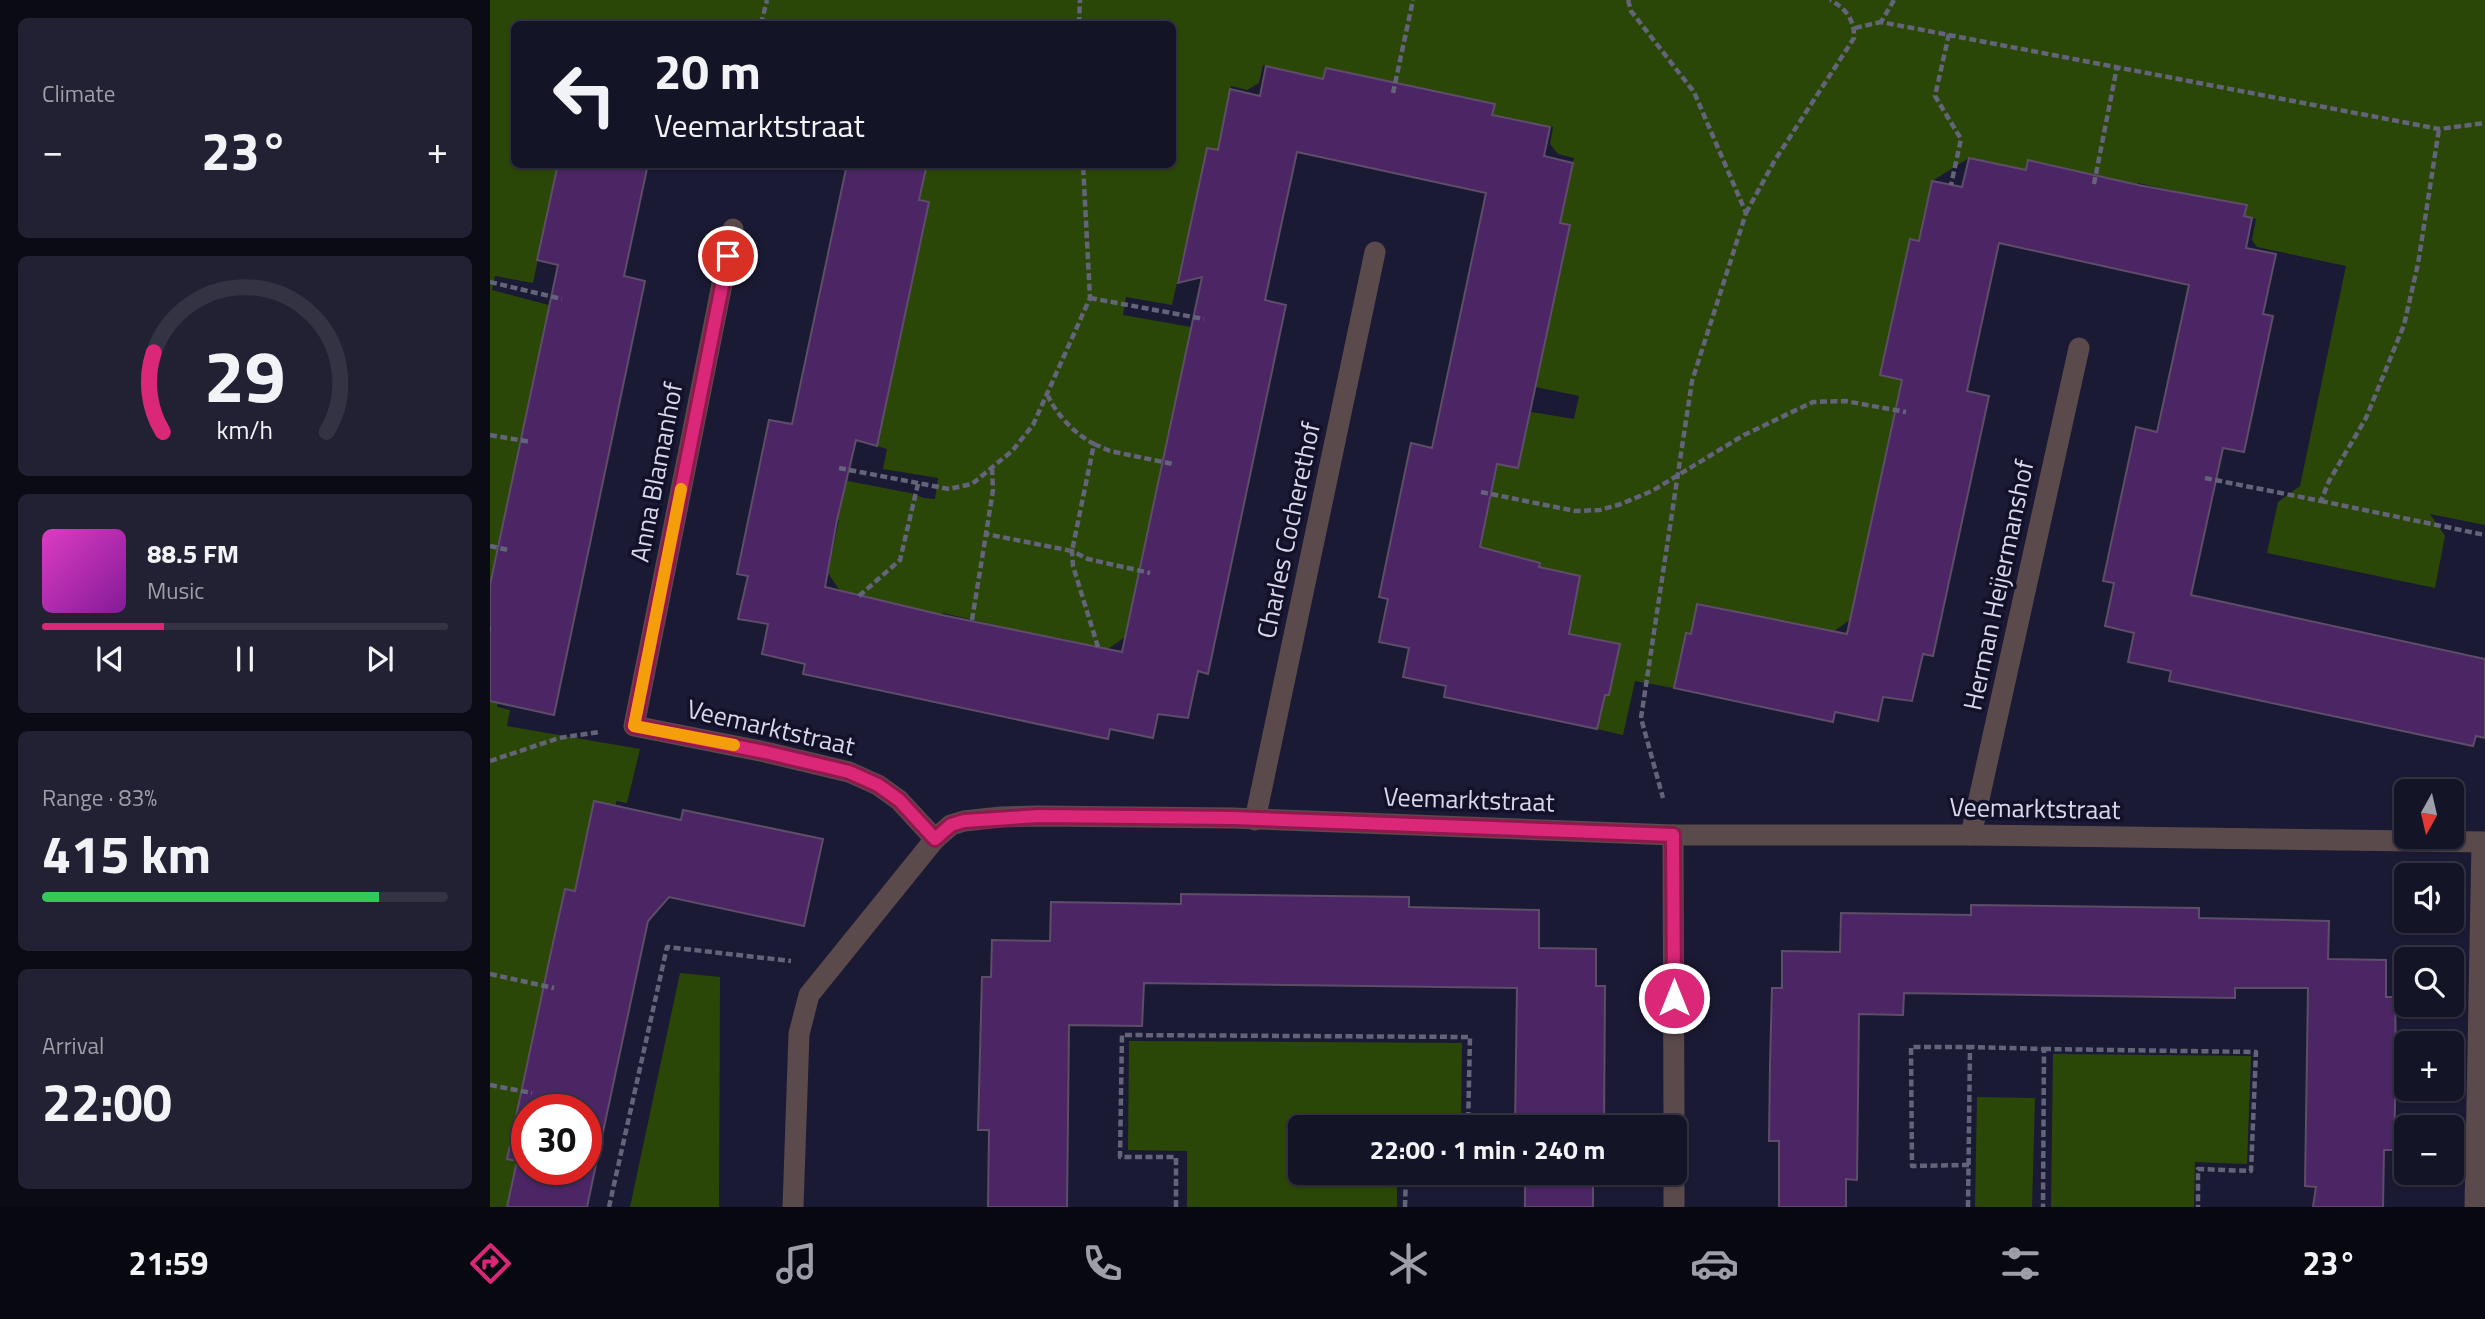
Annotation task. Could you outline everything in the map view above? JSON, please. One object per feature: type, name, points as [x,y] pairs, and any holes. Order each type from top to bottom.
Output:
[{"type":"street","name":"Anna Blamanhof","points":[[634,726],[733,229]]},
{"type":"street","name":"Charles Cocherethof","points":[[1255,820],[1375,252]]},
{"type":"street","name":"Herman Heijermanshof","points":[[1971,835],[2079,348]]},
{"type":"street","name":"Veemarktstraat","points":[[634,726],[849,772],[878,785],[899,800],[935,839],[951,825],[1001,817],[1255,820],[1673,835],[1971,835],[2484,842]]},
{"type":"street","points":[[1673,835],[1674,1115]]},
{"type":"street","points":[[793,1207],[800,1022],[809,995],[935,839]]},
{"type":"street","points":[[2475,1207],[2484,842]]},
{"type":"street","points":[[1674,1185],[1674,1207]]},
{"type":"path","points":[[762,21],[767,0]]},
{"type":"path","points":[[1079,21],[1080,0]]},
{"type":"path","points":[[1393,93],[1413,0]]},
{"type":"path","points":[[1628,0],[1631,11],[1694,92],[1746,214]]},
{"type":"path","points":[[1673,835],[1641,718],[1692,381],[1746,214],[1775,160],[1854,38],[1855,28],[1845,11],[1830,0]]},
{"type":"path","points":[[1881,22],[1894,0]]},
{"type":"path","points":[[1855,28],[1881,22],[2439,129],[2485,123]]},
{"type":"path","points":[[1949,34],[1935,96],[1961,139],[1951,185]]},
{"type":"path","points":[[2094,184],[2117,67]]},
{"type":"path","points":[[2321,501],[2329,481],[2366,418],[2404,325],[2418,264],[2439,129]]},
{"type":"path","points":[[839,467],[949,489],[972,484],[1012,451],[1034,425],[1090,298],[1083,168]]},
{"type":"path","points":[[490,282],[562,299]]},
{"type":"path","points":[[1090,298],[1204,319]]},
{"type":"path","points":[[1047,394],[1069,424],[1094,444],[1110,451],[1173,464]]},
{"type":"path","points":[[1480,492],[1575,511],[1600,510],[1652,491],[1744,435],[1813,402],[1845,401],[1906,412]]},
{"type":"path","points":[[490,435],[531,442]]},
{"type":"path","points":[[1094,444],[1072,551],[1073,566],[1098,647]]},
{"type":"path","points":[[972,620],[993,490],[992,468]]},
{"type":"path","points":[[2205,478],[2485,535]]},
{"type":"path","points":[[859,596],[900,560],[918,484]]},
{"type":"path","points":[[986,534],[1072,551],[1088,559],[1150,573]]},
{"type":"path","points":[[490,546],[508,550]]},
{"type":"path","points":[[490,761],[559,738],[634,726]]},
{"type":"path","points":[[609,1207],[667,947],[832,966]]},
{"type":"path","points":[[490,974],[554,988]]},
{"type":"path","points":[[1176,1207],[1176,1157],[1120,1157],[1122,1035],[1470,1037],[1468,1115]]},
{"type":"path","points":[[1969,1165],[1912,1166],[1911,1047],[2256,1052],[2251,1171],[2198,1169],[2198,1207]]},
{"type":"path","points":[[1968,1207],[1970,1047]]},
{"type":"path","points":[[2043,1207],[2044,1049]]},
{"type":"path","points":[[490,1085],[532,1093]]},
{"type":"path","points":[[1405,1207],[1406,1185]]},
{"type":"green space","points":[[490,0],[2485,0],[2485,525],[2430,514],[2445,536],[2435,588],[2267,553],[2278,502],[2300,486],[2346,266],[2257,247],[2252,240],[2256,219],[2195,206],[2197,196],[2138,183],[2136,194],[2086,183],[2088,173],[2028,160],[2026,170],[1969,158],[1932,181],[1919,241],[1910,239],[1880,375],[1902,380],[1897,399],[1908,402],[1885,460],[1851,619],[1833,632],[1776,620],[1724,619],[1726,609],[1698,603],[1691,634],[1686,634],[1679,689],[1635,681],[1623,735],[1597,729],[1605,695],[1609,695],[1613,676],[1615,643],[1587,637],[1585,647],[1469,596],[1497,464],[1518,467],[1525,436],[1515,434],[1520,410],[1574,419],[1579,396],[1536,387],[1548,329],[1549,278],[1559,279],[1570,225],[1560,223],[1574,158],[1558,154],[1550,144],[1553,127],[1492,115],[1494,104],[1326,68],[1323,79],[1263,65],[1259,83],[1247,90],[1231,86],[1218,150],[1207,148],[1172,305],[1126,297],[1123,315],[1202,329],[1125,637],[1108,649],[1055,637],[1052,647],[1003,636],[1004,627],[943,613],[940,624],[892,603],[840,591],[828,573],[839,520],[829,518],[837,479],[935,499],[938,478],[883,469],[887,449],[877,446],[884,413],[874,411],[885,361],[895,363],[929,203],[919,200],[926,168],[1176,168],[1176,21],[511,21],[511,168],[557,168],[533,283],[495,276],[492,290],[560,308],[490,586]]},
{"type":"green space","points":[[490,701],[498,703],[497,707],[510,710],[507,726],[640,749],[627,803],[616,801],[616,806],[624,807],[618,830],[588,831],[575,891],[564,890],[521,1094],[511,1094],[511,1140],[507,1159],[511,1160],[512,1185],[507,1207],[490,1207]]},
{"type":"green space","points":[[680,973],[720,977],[719,1207],[630,1207]]},
{"type":"green space","points":[[1129,1041],[1462,1043],[1461,1115],[1288,1115],[1288,1185],[1397,1185],[1397,1207],[1187,1207],[1187,1151],[1128,1150]]},
{"type":"green space","points":[[2053,1054],[2251,1056],[2247,1164],[2195,1162],[2194,1207],[2051,1207]]},
{"type":"green space","points":[[1977,1097],[2035,1098],[2032,1207],[1975,1207]]},
{"type":"building","points":[[1266,66],[1323,79],[1326,68],[1495,104],[1492,115],[1550,127],[1544,156],[1573,163],[1560,223],[1570,225],[1518,468],[1497,464],[1480,547],[1540,563],[1539,567],[1580,576],[1569,634],[1620,644],[1609,695],[1605,695],[1597,729],[1444,697],[1446,686],[1403,677],[1409,648],[1379,642],[1388,599],[1379,597],[1411,443],[1432,448],[1486,193],[1297,152],[1265,300],[1286,305],[1208,674],[1198,671],[1188,718],[1158,714],[1153,738],[1110,729],[1108,739],[803,674],[805,664],[762,654],[768,624],[738,619],[748,576],[737,574],[769,420],[792,424],[846,168],[926,168],[919,200],[929,202],[877,446],[856,440],[825,587],[942,615],[1122,652],[1202,277],[1178,283],[1207,148],[1218,150],[1230,89],[1260,96]]},
{"type":"building","points":[[1969,158],[2026,170],[2028,160],[2138,185],[2247,205],[2244,216],[2252,218],[2246,248],[2276,254],[2263,314],[2273,316],[2244,452],[2223,448],[2191,595],[2485,659],[2485,738],[2476,736],[2473,746],[2169,681],[2171,671],[2128,662],[2134,633],[2105,626],[2114,583],[2103,581],[2136,427],[2157,432],[2189,285],[1999,243],[1967,391],[1989,396],[1933,656],[1923,654],[1912,701],[1883,697],[1878,721],[1835,712],[1833,722],[1674,688],[1686,633],[1691,634],[1697,604],[1847,634],[1902,380],[1880,375],[1910,239],[1919,241],[1932,181],[1962,187]]},
{"type":"building","points":[[557,168],[647,168],[624,276],[645,281],[554,715],[490,701],[490,585],[558,265],[537,260]]},
{"type":"building","points":[[594,801],[681,820],[683,810],[823,839],[804,926],[669,897],[648,921],[602,1137],[602,1094],[521,1094],[565,889],[575,891]]},
{"type":"building","points":[[1181,894],[1409,897],[1409,907],[1539,910],[1539,948],[1596,949],[1596,986],[1605,986],[1604,1115],[1515,1115],[1517,988],[1144,983],[1142,1026],[1069,1025],[1067,1207],[988,1207],[989,1130],[978,1130],[982,977],[991,977],[992,940],[1050,941],[1051,902],[1181,904]]},
{"type":"building","points":[[1971,905],[2199,908],[2199,918],[2329,921],[2328,959],[2386,960],[2386,997],[2394,997],[2395,1017],[2395,1101],[2394,1150],[2384,1150],[2383,1207],[2313,1207],[2316,1187],[2305,1186],[2308,988],[2235,988],[2235,998],[1904,993],[1903,1015],[1859,1014],[1857,1180],[1846,1179],[1846,1207],[1779,1207],[1779,1141],[1769,1141],[1772,988],[1782,988],[1782,951],[1840,952],[1841,913],[1971,915]]},
{"type":"building","points":[[511,1140],[511,1160],[507,1159]]},
{"type":"building","points":[[512,1185],[592,1185],[587,1207],[507,1207]]},
{"type":"building","points":[[1525,1185],[1593,1185],[1593,1207],[1525,1207]]},
{"type":"slow traffic","points":[[681,489],[634,726],[734,745]]},
{"type":"route","points":[[728,256],[634,726],[849,772],[878,785],[899,800],[935,839],[951,825],[964,821],[1040,816],[1233,818],[1673,835],[1674,998]]}]
